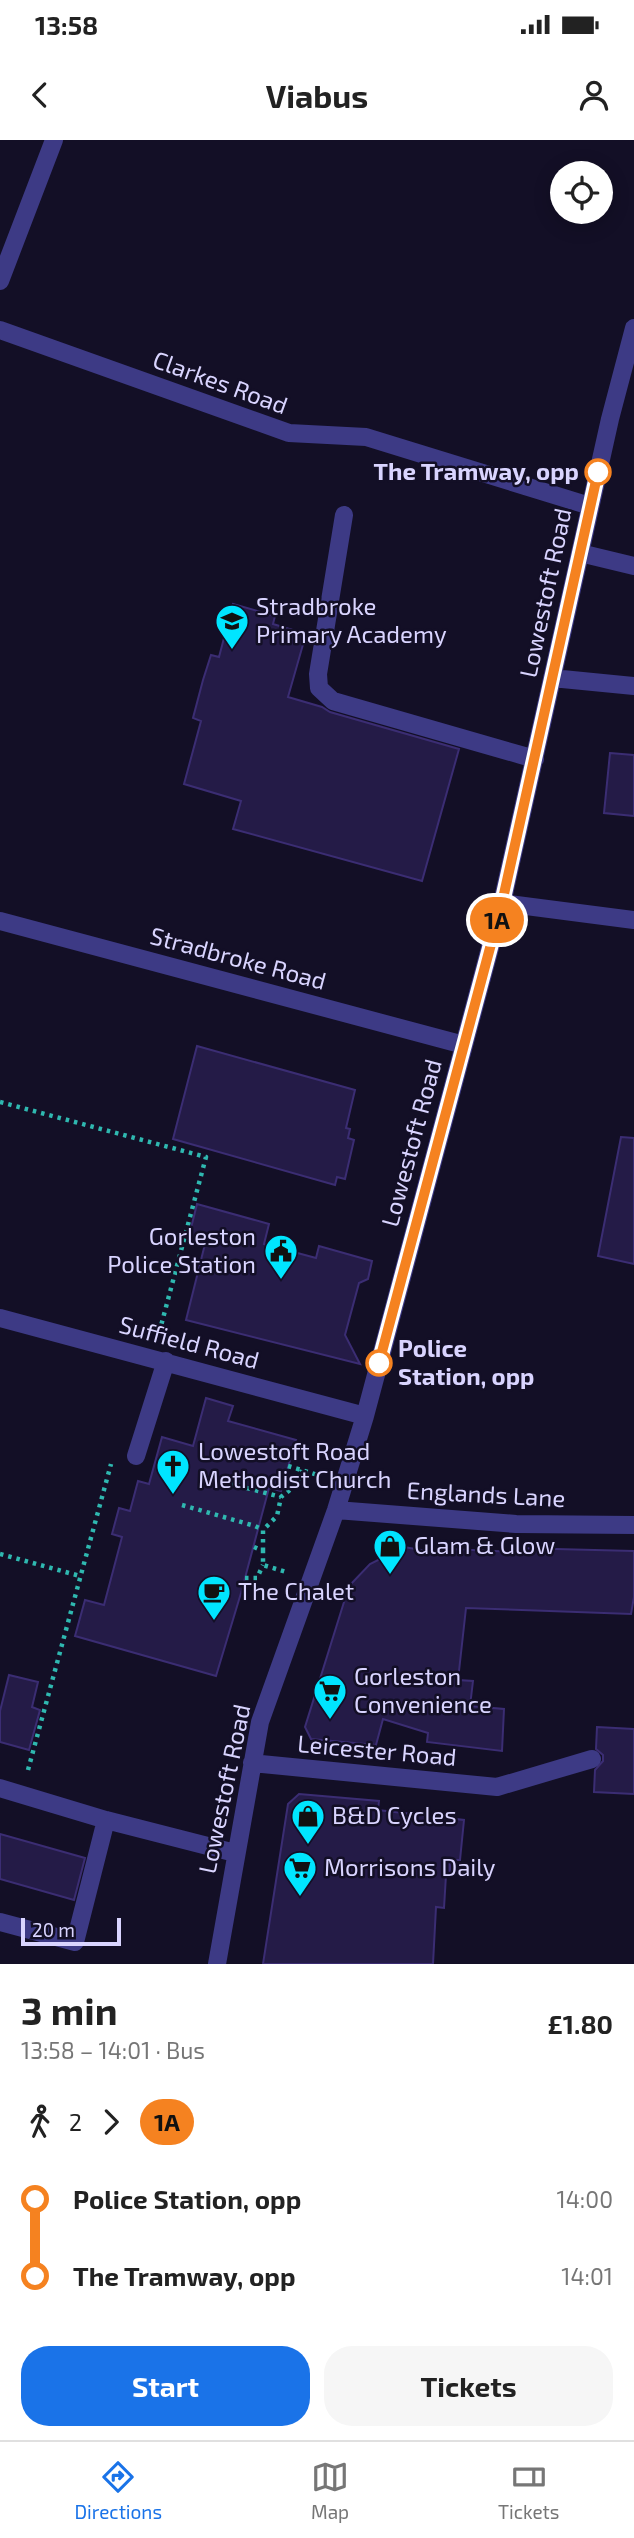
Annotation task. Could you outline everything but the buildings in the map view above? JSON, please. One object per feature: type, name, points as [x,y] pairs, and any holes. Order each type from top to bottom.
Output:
[{"type":"street","points":[[0,281],[54,140]]},
{"type":"street","name":"Lowestoft Road","points":[[217,1964],[260,1722],[336,1510],[365,1416],[502,903],[590,506],[634,328]]},
{"type":"street","name":"Clarkes Road","points":[[0,330],[289,433],[366,437],[590,506]]},
{"type":"street","points":[[344,515],[318,674],[319,688],[333,701],[535,759]]},
{"type":"street","points":[[580,553],[634,566]]},
{"type":"street","points":[[552,678],[634,686]]},
{"type":"street","points":[[502,903],[634,919]]},
{"type":"street","name":"Stradbroke Road","points":[[0,921],[464,1045]]},
{"type":"street","name":"Suffield Road","points":[[0,1318],[365,1416]]},
{"type":"street","points":[[136,1456],[159,1360]]},
{"type":"street","name":"Englands Lane","points":[[336,1510],[516,1524],[634,1525]]},
{"type":"street","name":"Leicester Road","points":[[252,1763],[497,1787],[592,1759]]},
{"type":"street","points":[[0,1788],[106,1820],[235,1853]]},
{"type":"street","points":[[0,1922],[75,1942],[106,1820]]},
{"type":"path","points":[[0,1102],[206,1157],[159,1360]]},
{"type":"path","points":[[22,1795],[112,1459]]},
{"type":"path","points":[[288,1466],[309,1472]]},
{"type":"path","points":[[245,1578],[257,1578],[263,1565],[263,1530],[277,1516],[281,1497],[296,1485],[302,1470]]},
{"type":"path","points":[[214,1488],[228,1483],[281,1497]]},
{"type":"path","points":[[182,1505],[263,1530]]},
{"type":"path","points":[[254,1547],[263,1551]]},
{"type":"path","points":[[0,1554],[80,1576]]},
{"type":"path","points":[[263,1565],[274,1569]]},
{"type":"bus line","name":"1A","points":[[379,1363],[502,903],[598,472]]},
{"type":"place","name":"The Tramway, opp","points":[[598,472]]},
{"type":"place","name":"Stradbroke Primary Academy","points":[[232,651]]},
{"type":"place","name":"Gorleston Police Station","points":[[281,1281]]},
{"type":"place","name":"Police Station, opp","points":[[379,1363]]},
{"type":"place","name":"Lowestoft Road Methodist Church","points":[[173,1496]]},
{"type":"place","name":"Glam & Glow","points":[[390,1576]]},
{"type":"place","name":"The Chalet","points":[[214,1622]]},
{"type":"place","name":"Gorleston Convenience","points":[[330,1721]]},
{"type":"place","name":"B&D Cycles","points":[[308,1846]]},
{"type":"place","name":"Morrisons Daily","points":[[300,1898]]}]
